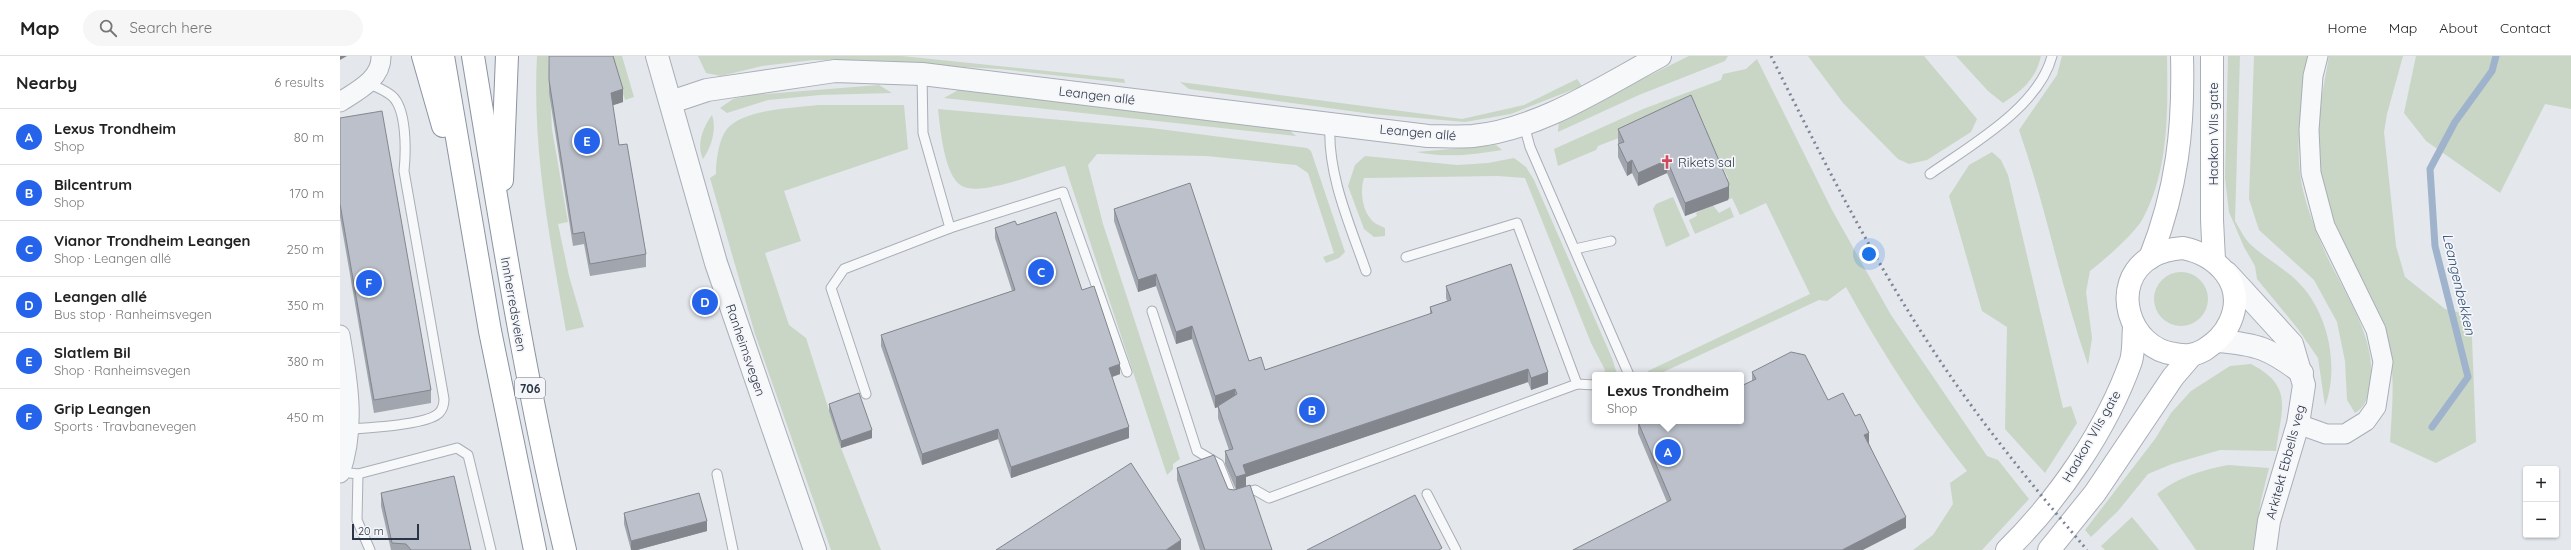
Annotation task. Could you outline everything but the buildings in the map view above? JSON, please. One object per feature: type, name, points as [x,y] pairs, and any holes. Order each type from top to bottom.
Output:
[{"type":"main road","name":"706","points":[[423,56],[472,229]]},
{"type":"main road","name":"706","points":[[443,56],[472,229],[514,453],[535,550]]},
{"type":"main road","name":"Innherredsveien","points":[[473,56],[500,225],[548,477],[565,550]]},
{"type":"main road","name":"706","points":[[500,225],[507,56]]},
{"type":"main road","points":[[2150,258],[2165,220],[2176,172],[2183,104],[2182,56]]},
{"type":"main road","name":"Haakon VIIs gate","points":[[2212,56],[2212,220],[2220,266]]},
{"type":"main road","points":[[2048,550],[2094,493],[2173,377],[2191,356],[2217,341],[2227,330],[2233,316],[2234,294],[2220,266],[2200,251],[2182,248],[2165,250],[2150,258],[2138,268],[2131,282],[2127,298],[2128,313],[2134,328],[2143,340],[2155,348],[2169,354],[2191,356]]},
{"type":"main road","name":"Haakon VIIs gate","points":[[2007,550],[2028,529],[2073,473],[2108,410],[2132,360],[2134,328]]},
{"type":"street","points":[[340,102],[368,83],[379,72],[381,56]]},
{"type":"street","name":"Ranheimsvegen","points":[[657,56],[716,263],[815,550]]},
{"type":"street","name":"Leangen allé","points":[[671,102],[707,90],[835,71],[922,74],[1428,136],[1474,136],[1524,125],[1563,108],[1660,56]]},
{"type":"street","points":[[2298,424],[2326,434],[2345,434],[2366,421],[2376,407],[2383,362],[2376,330],[2325,226],[2311,173],[2309,130],[2313,76],[2318,56]]},
{"type":"street","name":"Arkitekt Ebbells veg","points":[[2220,266],[2287,337],[2296,351],[2304,385],[2298,424],[2269,521],[2265,550]]},
{"type":"street","points":[[340,335],[347,375],[345,426],[349,443],[346,473]]},
{"type":"street","points":[[2217,341],[2249,344],[2262,347],[2280,356],[2302,373]]},
{"type":"lane","points":[[1930,174],[1998,125],[2029,97],[2048,71],[2052,56]]},
{"type":"lane","points":[[922,74],[923,132],[950,228]]},
{"type":"lane","points":[[345,426],[384,427],[429,418],[438,414],[444,407],[444,399],[404,170],[406,148],[400,110],[394,97],[368,83]]},
{"type":"lane","points":[[1330,123],[1329,144],[1341,197],[1366,271]]},
{"type":"lane","points":[[1524,125],[1530,148],[1628,372]]},
{"type":"lane","points":[[866,394],[830,288],[844,269],[950,228],[1063,192],[1127,372]]},
{"type":"lane","points":[[1406,257],[1517,223],[1578,384]]},
{"type":"lane","points":[[1575,249],[1611,241]]},
{"type":"lane","points":[[1152,311],[1197,451],[1219,464],[1232,497],[1255,490],[1269,498],[1578,384],[1592,385]]},
{"type":"lane","points":[[370,550],[357,520],[346,473],[457,448],[468,455],[491,550]]},
{"type":"lane","points":[[717,474],[733,550]]},
{"type":"lane","points":[[1427,494],[1456,550]]},
{"type":"green space","points":[[537,56],[548,56],[552,129],[568,222],[558,224],[569,276],[584,327],[566,331],[548,229],[540,160],[536,91]]},
{"type":"green space","points":[[611,56],[622,56],[634,97],[625,100]]},
{"type":"green space","points":[[698,56],[902,56],[1124,79],[1125,83],[999,69],[813,60],[762,66],[721,76],[706,73]]},
{"type":"green space","points":[[1689,56],[1728,56],[1725,61],[1639,95],[1558,132],[1559,120]]},
{"type":"green space","points":[[1808,56],[1924,56],[1977,119],[1971,132],[1927,160],[1909,164],[1898,159],[1843,103]]},
{"type":"green space","points":[[1956,56],[2041,56],[2032,78],[2022,89],[2003,103],[1988,91]]},
{"type":"green space","points":[[2062,56],[2167,56],[2167,119],[2162,161],[2157,182],[2151,201],[2138,226],[2118,247],[2090,271],[2086,292],[2092,338],[2088,365],[2078,336],[2029,159],[2019,130],[2057,75]]},
{"type":"green space","points":[[2228,56],[2240,56],[2235,221],[2250,244],[2296,280],[2307,292],[2316,307],[2328,339],[2331,356],[2331,374],[2325,406],[2318,358],[2298,329],[2257,279],[2255,266],[2244,247],[2229,212],[2225,178]]},
{"type":"green space","points":[[2254,56],[2308,56],[2303,88],[2299,137],[2302,186],[2315,228],[2325,252],[2359,319],[2370,355],[2371,373],[2368,395],[2363,406],[2355,413],[2347,400],[2345,361],[2337,322],[2314,280],[2259,230],[2249,199]]},
{"type":"green space","points":[[2329,56],[2403,56],[2387,114],[2384,132],[2396,246],[2405,277],[2445,309],[2466,314],[2472,338],[2476,442],[2436,463],[2390,442],[2392,365],[2387,339],[2370,293],[2340,236],[2327,203],[2319,171],[2317,142],[2319,113]]},
{"type":"green space","points":[[2416,56],[2571,56],[2571,109],[2545,104],[2500,193],[2426,141],[2404,113]]},
{"type":"green space","points":[[1757,59],[1832,210],[1891,315],[1987,456],[1998,460],[2029,499],[1982,550],[1913,550],[1933,535],[1953,504],[1950,483],[1967,471],[1902,381],[1873,335],[1846,287],[1827,301],[1819,300],[1663,372],[1648,372],[1810,294],[1766,203],[1740,215],[1732,198],[1728,200],[1722,181],[1728,178],[1723,168],[1718,170],[1702,135],[1707,132],[1703,122],[1647,127],[1598,146],[1596,150],[1558,166],[1554,149],[1643,109],[1721,80],[1723,74],[1746,69]]},
{"type":"green space","points":[[1577,79],[1582,86],[1511,114],[1465,122],[1372,114],[1189,89],[1180,82],[1462,119],[1524,105]]},
{"type":"green space","points":[[879,85],[892,93],[820,95],[768,100],[727,113],[720,108],[733,99],[751,95]]},
{"type":"green space","points":[[960,89],[1288,129],[1296,136],[944,98]]},
{"type":"green space","points":[[818,105],[904,105],[908,149],[784,191],[801,241],[765,253],[789,325],[806,338],[841,448],[881,550],[831,550],[755,334],[710,178],[716,174],[721,141],[727,129],[731,125],[739,120],[760,112]]},
{"type":"green space","points":[[938,109],[1151,128],[1307,148],[1311,151],[1345,252],[1339,258],[1326,263],[1323,257],[1334,253],[1308,173],[1296,165],[1206,156],[1097,154],[1088,165],[1103,224],[1180,459],[1173,464],[1173,469],[1167,475],[1065,166],[997,186],[971,189],[962,186],[956,181],[951,173],[947,162]]},
{"type":"green space","points":[[712,115],[714,127],[712,138],[703,159],[700,142],[703,131]]},
{"type":"green space","points":[[1496,145],[1502,150],[1459,155],[1438,155],[1416,152]]},
{"type":"green space","points":[[1992,152],[2001,160],[2008,175],[2063,408],[2071,406],[2077,423],[2045,473],[2005,429],[2007,327],[1982,311],[1949,196],[1969,165]]},
{"type":"green space","points":[[1365,156],[1457,165],[1488,163],[1514,158],[1526,167],[1534,180],[1612,358],[1616,372],[1604,372],[1605,370],[1591,343],[1525,178],[1498,176],[1364,178],[1362,193],[1367,214],[1373,222],[1385,228],[1385,236],[1374,237],[1364,229],[1348,186],[1355,165]]},
{"type":"green space","points":[[1673,197],[1690,236],[1666,247],[1653,209],[1656,204]]},
{"type":"green space","points":[[1712,204],[1719,213],[1730,207],[1734,217],[1695,234],[1689,220],[1697,216],[1696,213]]},
{"type":"green space","points":[[2181,272],[2191,274],[2200,280],[2206,289],[2208,299],[2206,309],[2200,318],[2191,324],[2181,326],[2171,324],[2162,318],[2156,309],[2154,299],[2156,289],[2162,280],[2171,274]]},
{"type":"green space","points":[[2251,364],[2274,381],[2280,391],[2282,411],[2276,451],[2220,450],[2172,464],[2148,474],[2118,511],[2091,537],[2085,530],[2155,439],[2171,413],[2191,391],[2230,366]]},
{"type":"green space","points":[[2228,465],[2269,468],[2261,500],[2253,550],[2196,550],[2157,494],[2173,483],[2191,475]]},
{"type":"green space","points":[[2132,517],[2159,550],[2105,550],[2101,546]]},
{"type":"waterway","name":"Leangenbekken","points":[[2432,427],[2468,377],[2435,246],[2430,169],[2455,122],[2492,71],[2496,56]]},
{"type":"railway","points":[[1771,56],[1827,166],[1866,238],[1886,274],[1929,344],[1985,424],[2087,550]]},
{"type":"place","name":"Slatlem Bil","points":[[587,141]]},
{"type":"place","name":"Rikets sal","points":[[1667,162]]},
{"type":"place","name":"Vianor Trondheim Leangen","points":[[1041,272]]},
{"type":"place","name":"Grip Leangen","points":[[369,283]]},
{"type":"place","name":"Leangen allé","points":[[705,302]]},
{"type":"place","name":"Bilcentrum","points":[[1312,410]]},
{"type":"place","name":"Lexus Trondheim","points":[[1668,452]]}]
